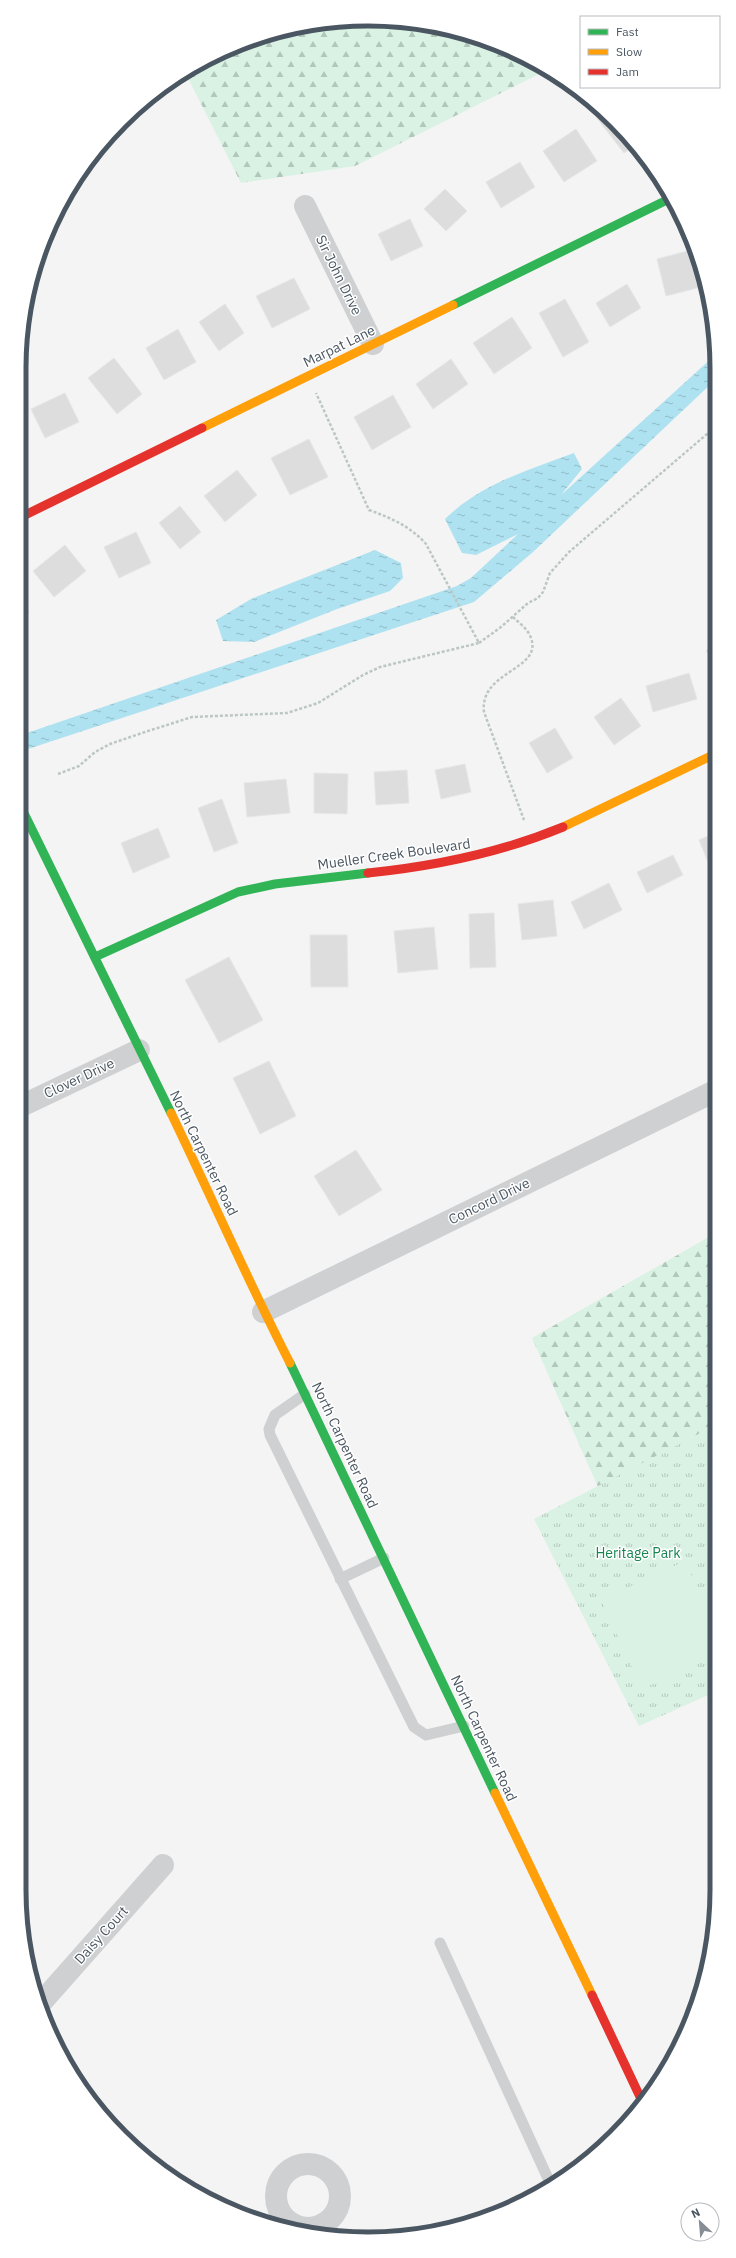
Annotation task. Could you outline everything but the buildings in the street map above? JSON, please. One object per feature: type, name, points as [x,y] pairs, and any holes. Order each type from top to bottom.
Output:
[{"type":"street","name":"Marpat Lane","points":[[26,515],[666,200]]},
{"type":"street","name":"Sir John Drive","points":[[305,206],[373,344]]},
{"type":"street","name":"Mueller Creek Boulevard","points":[[95,957],[218,900],[245,891],[276,884],[432,865],[479,856],[531,840],[578,821],[710,756]]},
{"type":"street","name":"North Carpenter Road","points":[[26,817],[206,1186],[263,1312],[305,1394],[384,1558],[640,2097]]},
{"type":"street","name":"Clover Drive","points":[[26,1104],[139,1050]]},
{"type":"street","name":"Concord Drive","points":[[263,1312],[710,1094]]},
{"type":"street","name":"Daisy Court","points":[[44,2000],[163,1865]]},
{"type":"lane","points":[[305,1394],[275,1415],[269,1429],[340,1579],[414,1727],[426,1735],[464,1726]]},
{"type":"lane","points":[[340,1579],[384,1558]]},
{"type":"lane","points":[[440,1943],[549,2180]]},
{"type":"path","points":[[308,376],[369,510],[397,521],[415,532],[426,544],[478,643]]},
{"type":"path","points":[[58,774],[79,766],[95,752],[110,744],[192,717],[287,713],[318,703],[363,675],[380,667],[484,641],[528,603],[538,598],[543,592],[550,573],[569,552],[710,431]]},
{"type":"path","points":[[513,616],[531,636],[533,646],[530,655],[499,679],[486,694],[483,701],[484,712],[531,840]]},
{"type":"green space","points":[[368,26],[413,29],[478,44],[519,61],[541,73],[355,166],[241,183],[188,78],[217,61],[258,44],[323,29]]},
{"type":"green space","points":[[710,1236],[710,1428],[598,1487],[532,1338]]},
{"type":"green space","name":"Heritage Park","points":[[710,1428],[710,1694],[639,1726],[534,1519]]},
{"type":"green space","points":[[685,1561],[710,1616],[710,1658],[642,1689],[601,1600]]},
{"type":"water","points":[[710,360],[710,385],[533,552],[474,602],[26,750],[26,734],[457,586],[471,578],[518,534],[476,555],[462,553],[445,519],[474,496],[490,487],[522,472],[574,453],[582,469],[561,495]]},
{"type":"water","points":[[375,550],[401,563],[403,578],[390,591],[337,609],[254,642],[223,641],[216,620],[251,599]]},
{"type":"traffic: fast","points":[[453,305],[666,200]]},
{"type":"traffic: fast","points":[[26,817],[171,1113]]},
{"type":"traffic: fast","points":[[95,957],[238,892],[275,884],[368,873]]},
{"type":"traffic: fast","points":[[290,1363],[495,1793]]},
{"type":"traffic: slow","points":[[202,428],[453,305]]},
{"type":"traffic: slow","points":[[563,827],[710,756]]},
{"type":"traffic: slow","points":[[171,1113],[259,1301],[290,1363]]},
{"type":"traffic: slow","points":[[495,1793],[592,1995]]},
{"type":"traffic: jam","points":[[26,515],[202,428]]},
{"type":"traffic: jam","points":[[368,873],[418,867],[467,857],[516,844],[563,827]]},
{"type":"traffic: jam","points":[[592,1995],[640,2097]]}]
